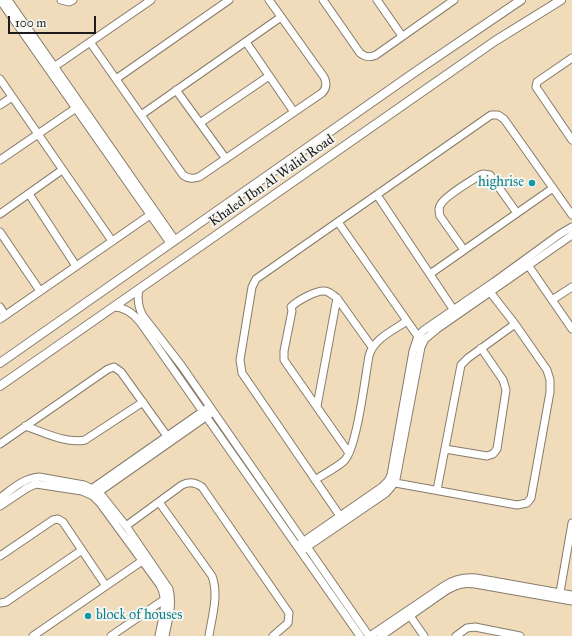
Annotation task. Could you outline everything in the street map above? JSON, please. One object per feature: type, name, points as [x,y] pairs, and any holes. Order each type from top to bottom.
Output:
[{"type":"street","points":[[0,0],[52,69],[173,241]]},
{"type":"street","points":[[8,0],[52,69]]},
{"type":"street","points":[[61,0],[65,2],[73,0]]},
{"type":"street","points":[[52,69],[151,0]]},
{"type":"street","points":[[116,79],[229,0]]},
{"type":"street","points":[[90,42],[183,174],[186,177],[195,179],[322,93],[326,87],[324,77],[269,0]]},
{"type":"street","points":[[323,0],[360,53],[366,57],[376,55],[454,0]]},
{"type":"street","points":[[378,0],[402,36]]},
{"type":"street","name":"Khaled Ibn Al Walid Road","points":[[0,363],[173,241],[521,0]]},
{"type":"street","name":"Khaled Ibn Al Walid Road","points":[[1,383],[139,289],[495,41],[561,0]]},
{"type":"street","points":[[141,115],[281,17]]},
{"type":"street","points":[[246,42],[294,112]]},
{"type":"street","points":[[571,61],[537,82],[536,87],[572,140]]},
{"type":"street","points":[[200,123],[269,76]]},
{"type":"street","points":[[0,79],[112,241]]},
{"type":"street","points":[[176,90],[226,159]]},
{"type":"street","points":[[0,105],[12,97]]},
{"type":"street","points":[[0,159],[78,106]]},
{"type":"street","points":[[78,106],[150,215],[173,241]]},
{"type":"street","points":[[340,516],[242,373],[240,360],[252,287],[256,279],[491,115],[504,119],[572,215]]},
{"type":"street","points":[[0,214],[62,170]]},
{"type":"street","points":[[464,250],[440,216],[438,210],[443,201],[460,188],[480,175],[490,175],[517,213]]},
{"type":"street","points":[[430,274],[553,188]]},
{"type":"street","points":[[28,194],[76,266]]},
{"type":"street","points":[[377,195],[453,309]]},
{"type":"street","points":[[0,307],[3,317],[150,215]]},
{"type":"street","points":[[338,222],[422,343]]},
{"type":"street","points":[[391,482],[413,351],[418,336],[453,309],[494,282],[560,234],[572,228]]},
{"type":"street","points":[[0,232],[40,291]]},
{"type":"street","points":[[302,546],[386,492],[391,482],[405,434],[419,352],[422,343],[429,335],[572,235]]},
{"type":"street","points":[[528,265],[572,329]]},
{"type":"street","points":[[552,300],[572,287]]},
{"type":"street","points":[[139,289],[137,300],[143,316],[181,365],[211,409],[360,636]]},
{"type":"street","points":[[349,453],[284,360],[284,352],[292,311],[290,307],[298,301],[322,291],[330,293],[337,298],[372,347]]},
{"type":"street","points":[[302,546],[340,516],[391,482],[517,505],[527,503],[531,498],[551,384],[547,370],[516,324],[490,292]]},
{"type":"street","points":[[317,406],[337,298]]},
{"type":"street","points":[[113,307],[127,310],[137,318],[205,414],[370,636],[409,613]]},
{"type":"street","points":[[315,480],[344,461],[349,453],[354,437],[372,347],[407,320]]},
{"type":"street","points":[[437,490],[461,365],[481,348],[516,324]]},
{"type":"street","points":[[445,449],[487,456],[493,454],[497,449],[506,390],[503,380],[481,348]]},
{"type":"street","points":[[0,444],[111,368],[117,368],[121,372],[167,436]]},
{"type":"street","points":[[25,426],[66,439],[80,441],[85,440],[143,402]]},
{"type":"street","points":[[0,506],[27,488],[36,484],[93,492],[211,409]]},
{"type":"street","points":[[93,492],[167,436],[205,414]]},
{"type":"street","points":[[0,498],[25,481],[34,477],[84,484],[126,526],[164,593],[165,599],[159,636]]},
{"type":"street","points":[[126,526],[186,483],[194,483],[202,487],[289,613],[290,617],[288,624],[273,636]]},
{"type":"street","points":[[93,492],[100,503],[169,589],[171,605],[166,636]]},
{"type":"street","points":[[159,502],[212,576],[216,597],[209,636]]},
{"type":"street","points":[[0,556],[55,519],[58,519],[63,522],[106,586]]},
{"type":"street","points":[[560,596],[572,523]]},
{"type":"street","points":[[0,603],[6,602],[82,550]]},
{"type":"street","points":[[33,636],[145,559]]},
{"type":"street","points":[[382,636],[451,581],[460,578],[468,577],[483,582],[560,596],[572,601]]},
{"type":"street","points":[[560,596],[572,595]]},
{"type":"street","points":[[113,635],[165,599]]},
{"type":"street","points":[[409,613],[424,636]]},
{"type":"street","points":[[456,636],[467,628],[475,627],[503,635],[520,636]]},
{"type":"place","name":"highrise","points":[[532,183]]},
{"type":"place","name":"block of houses","points":[[88,616]]}]
